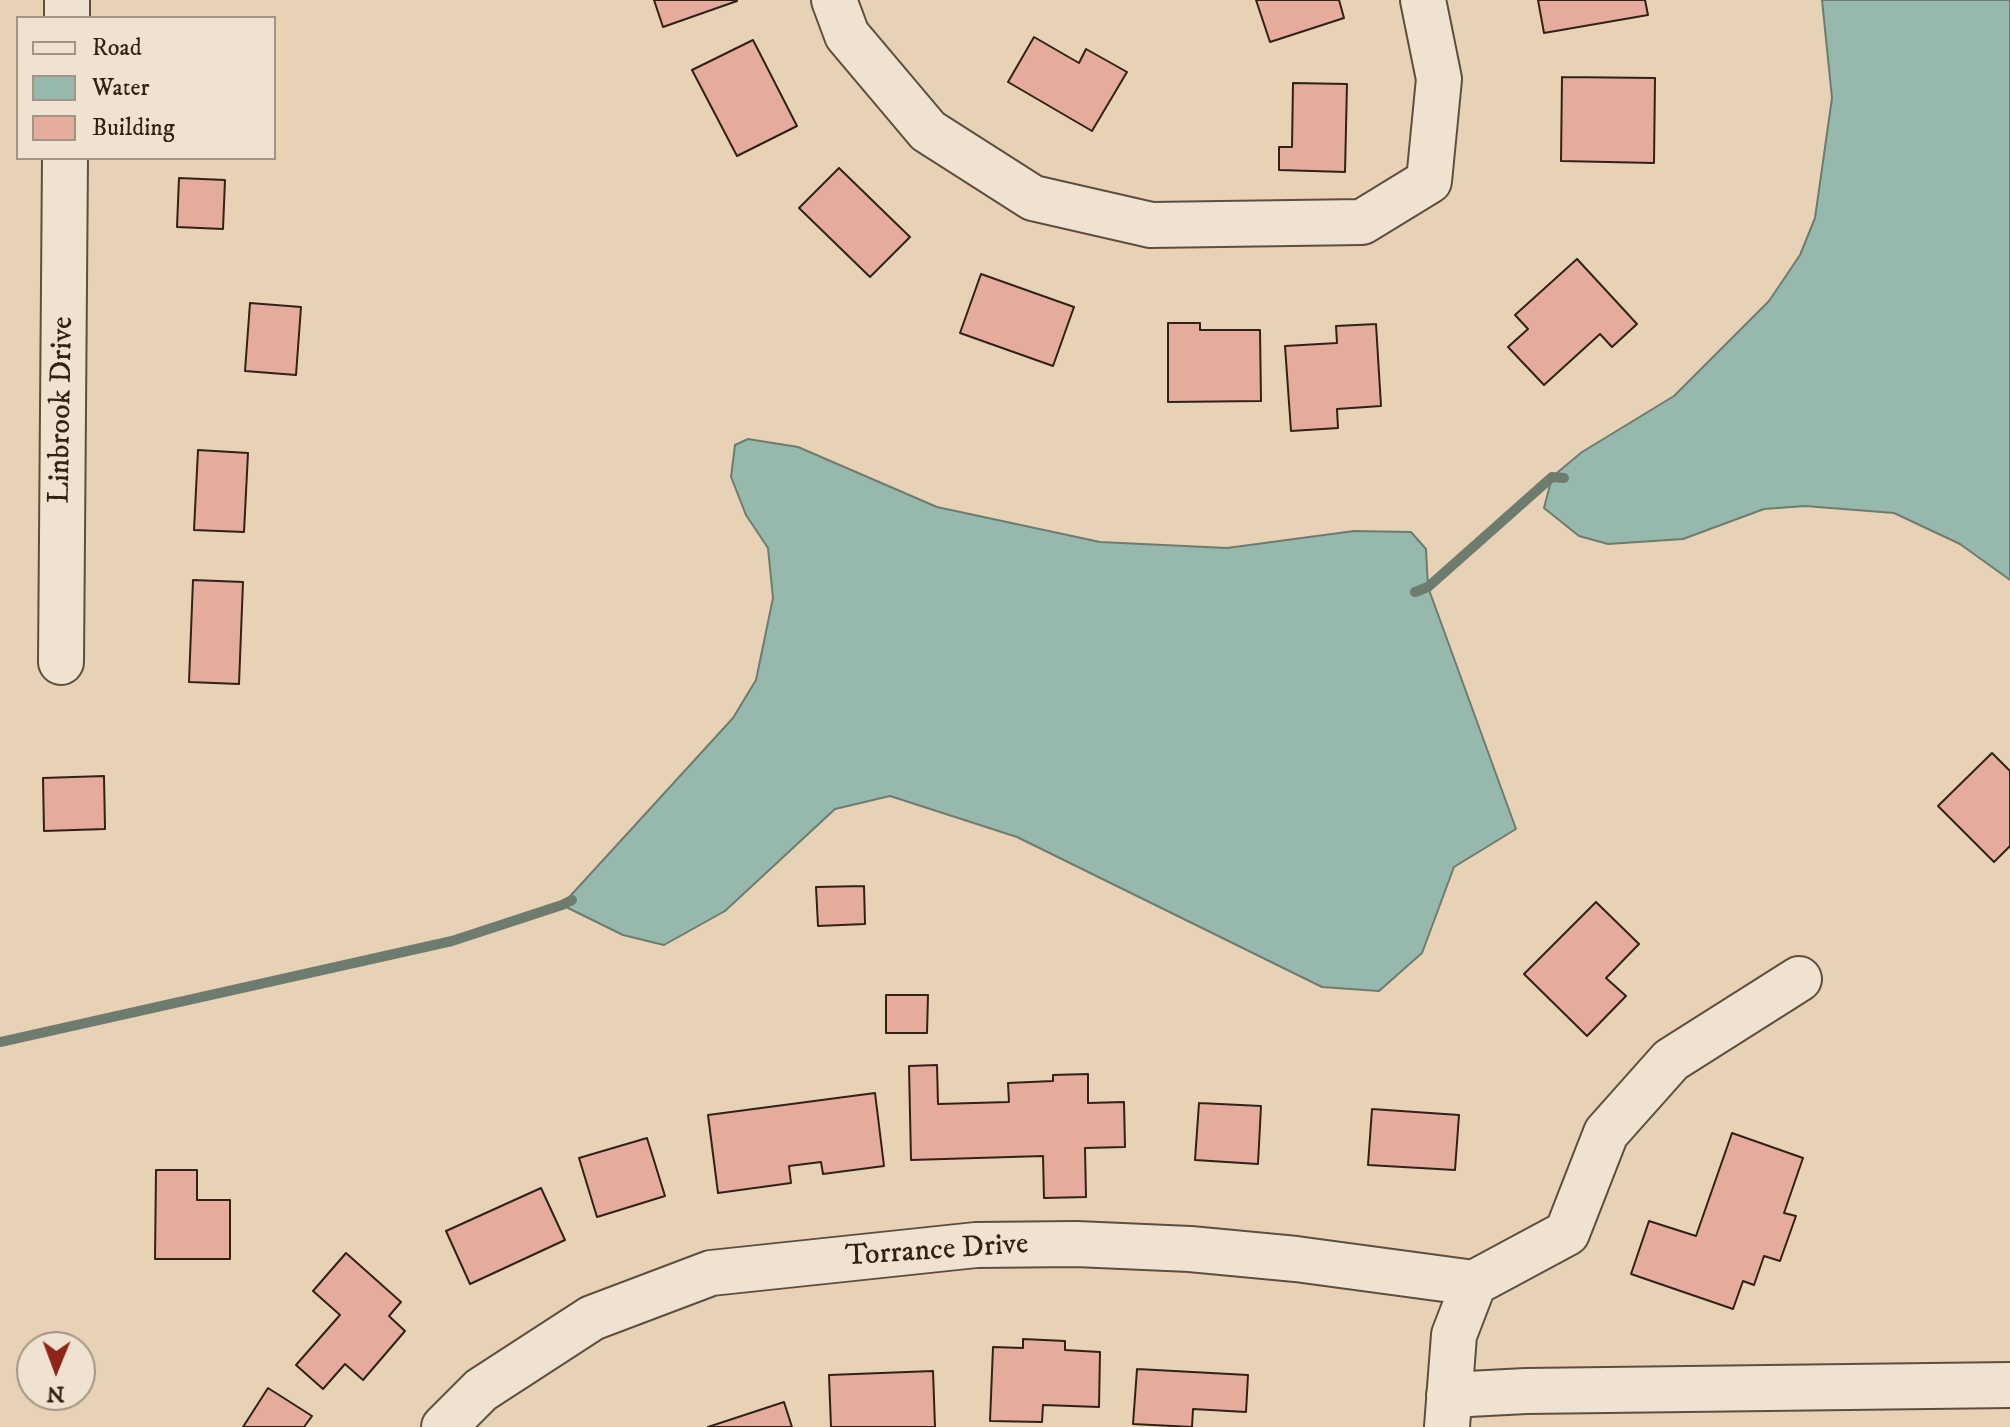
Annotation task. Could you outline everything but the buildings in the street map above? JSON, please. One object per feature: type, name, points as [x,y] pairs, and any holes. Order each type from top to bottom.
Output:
[{"type":"street","points":[[834,0],[847,35],[928,131],[1033,198],[1151,225],[1362,222],[1429,181],[1439,79],[1423,0]]},
{"type":"street","name":"Linbrook Drive","points":[[61,662],[65,160]]},
{"type":"street","points":[[1799,979],[1671,1060],[1606,1133],[1567,1233],[1474,1283],[1454,1335],[1448,1411],[1526,1391],[2010,1385]]},
{"type":"street","name":"Torrance Drive","points":[[444,1427],[481,1390],[592,1318],[711,1273],[976,1245],[1076,1244],[1190,1249],[1296,1259],[1474,1283]]},
{"type":"water","points":[[1822,0],[2010,0],[2010,580],[1960,544],[1894,513],[1805,506],[1764,509],[1683,539],[1608,544],[1579,536],[1544,508],[1552,477],[1582,452],[1674,396],[1769,301],[1800,255],[1815,218],[1832,98]]},
{"type":"water","points":[[748,439],[798,447],[937,507],[1100,542],[1227,548],[1354,531],[1411,532],[1426,549],[1428,587],[1516,829],[1454,867],[1422,953],[1379,991],[1322,987],[1017,837],[890,796],[835,809],[725,911],[664,945],[623,935],[562,905],[733,718],[756,680],[773,598],[768,548],[746,515],[731,477],[735,445]]},
{"type":"waterway","points":[[1415,592],[1428,587],[1552,477],[1564,478]]},
{"type":"waterway","points":[[0,1042],[452,941],[572,900]]}]
